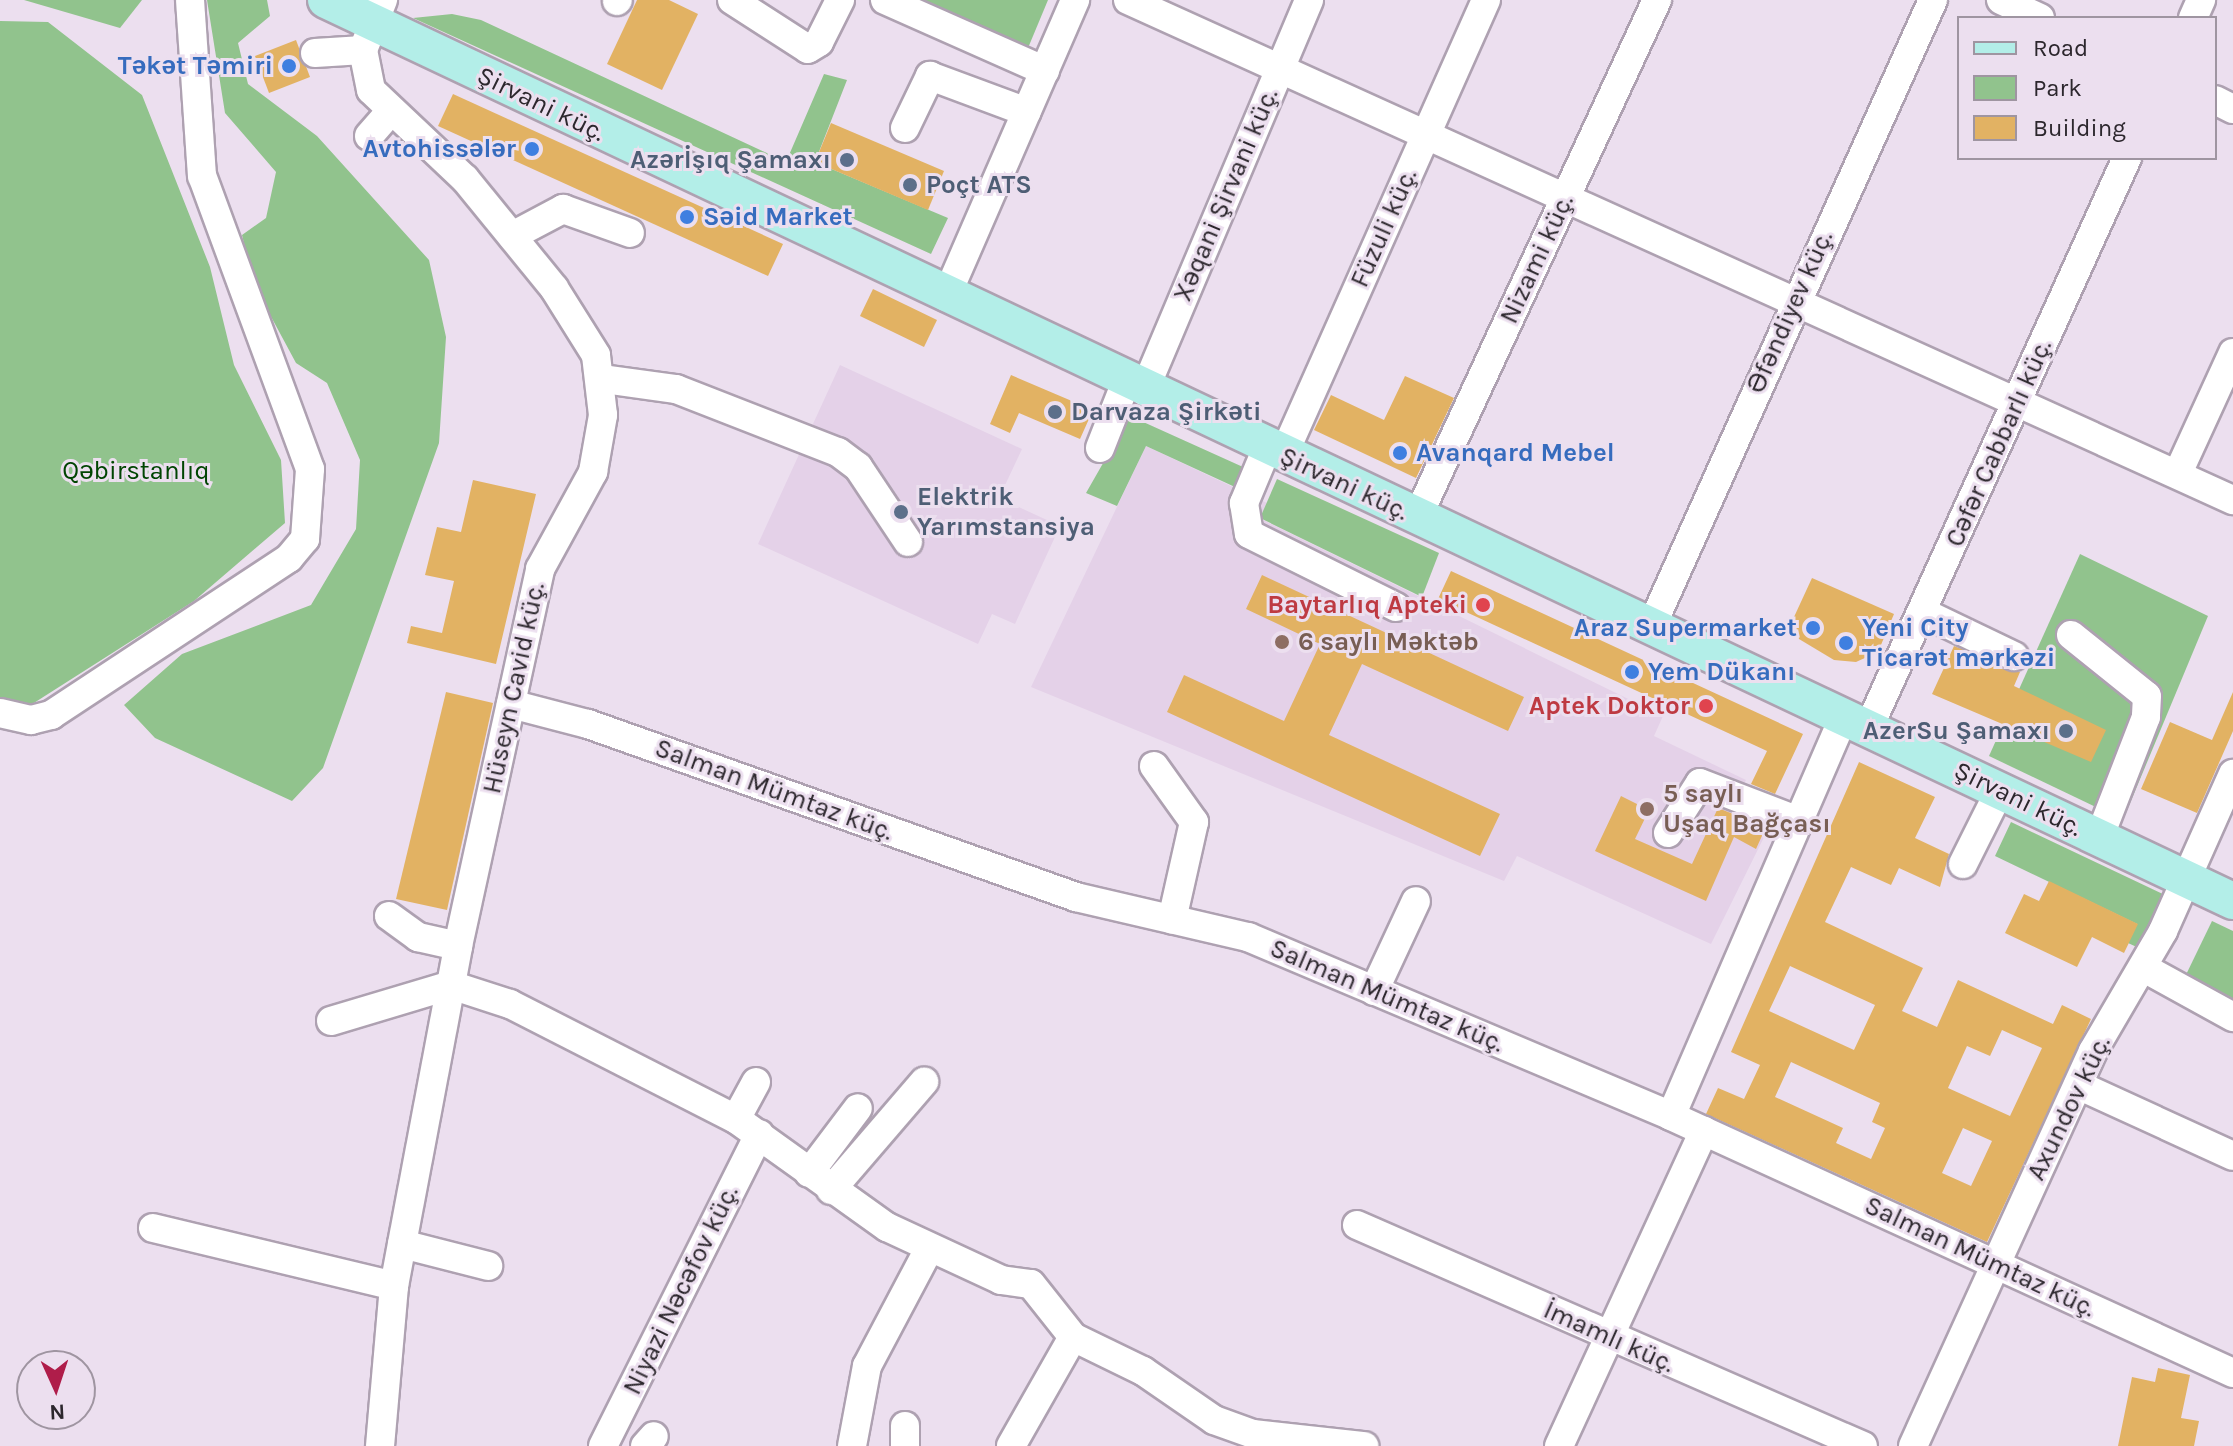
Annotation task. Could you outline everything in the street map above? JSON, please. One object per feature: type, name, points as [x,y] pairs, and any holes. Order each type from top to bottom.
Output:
[{"type":"main road","name":"Şirvani küç.","points":[[326,0],[946,297],[1652,625],[2233,901]]},
{"type":"street","points":[[0,713],[31,720],[51,715],[289,558],[305,539],[310,469],[202,176],[190,0]]},
{"type":"street","points":[[732,0],[808,49],[819,42],[840,0]]},
{"type":"street","points":[[885,0],[1045,71]]},
{"type":"street","points":[[946,297],[1075,0]]},
{"type":"street","points":[[1128,0],[2233,500]]},
{"type":"street","name":"Xəqani Şirvani küç.","points":[[1100,448],[1135,386],[1309,0]]},
{"type":"street","name":"Füzuli küç.","points":[[1396,607],[1249,534],[1244,503],[1275,452],[1486,0]]},
{"type":"street","name":"Nizami küç.","points":[[1417,518],[1657,0]]},
{"type":"street","name":"Əfəndiyev küç.","points":[[1652,625],[1795,300],[1933,0]]},
{"type":"street","points":[[2001,0],[2036,16]]},
{"type":"street","points":[[315,53],[372,24],[371,90],[390,112],[465,179],[512,236],[578,325],[603,379],[676,389],[838,452],[858,467],[908,542]]},
{"type":"street","points":[[905,128],[930,76],[1027,112]]},
{"type":"street","points":[[369,136],[390,112]]},
{"type":"street","name":"Cəfər Cabbarlı küç.","points":[[1671,1116],[1799,821],[1922,612],[2126,160]]},
{"type":"street","points":[[512,236],[563,209],[630,233]]},
{"type":"street","points":[[2178,473],[2233,353]]},
{"type":"street","name":"Hüseyn Cavid küç.","points":[[380,1446],[394,1286],[458,946],[550,540],[593,472],[603,379]]},
{"type":"street","points":[[1922,612],[2014,656]]},
{"type":"street","points":[[2071,635],[2147,696],[2146,717],[2099,838]]},
{"type":"street","name":"Salman Mümtaz küç.","points":[[511,704],[588,724],[1076,897],[1248,937],[1671,1116],[2233,1373]]},
{"type":"street","points":[[1154,766],[1194,822],[1172,920]]},
{"type":"street","name":"Axundov küç.","points":[[1913,1446],[2078,1085],[2144,968],[2233,774]]},
{"type":"street","points":[[1668,833],[1700,783],[1799,821]]},
{"type":"street","points":[[1963,864],[2000,790]]},
{"type":"street","points":[[1374,991],[1416,901]]},
{"type":"street","points":[[389,916],[418,937],[458,946]]},
{"type":"street","points":[[2144,968],[2233,1017]]},
{"type":"street","points":[[331,1021],[451,985],[510,1004],[747,1126],[820,1182],[929,1249],[1001,1280],[1031,1284],[1073,1337],[1133,1365],[1214,1420],[1253,1434],[1364,1446]]},
{"type":"street","name":"Niyazi Nəcəfov küç.","points":[[603,1446],[747,1126],[756,1082]]},
{"type":"street","points":[[820,1182],[924,1082]]},
{"type":"street","points":[[2078,1085],[2233,1156]]},
{"type":"street","points":[[820,1182],[858,1108]]},
{"type":"street","points":[[1559,1446],[1704,1131]]},
{"type":"street","name":"İmamlı küç.","points":[[1357,1225],[1607,1338],[1863,1446]]},
{"type":"street","points":[[153,1228],[394,1286]]},
{"type":"street","points":[[402,1244],[488,1266]]},
{"type":"street","points":[[852,1446],[867,1366],[929,1249]]},
{"type":"street","points":[[1011,1446],[1073,1337]]},
{"type":"shaded area","name":"Elektrik Yarımstansiya","points":[[840,365],[1022,449],[999,498],[1060,526],[1015,624],[992,614],[978,644],[758,544]]},
{"type":"shaded area","name":"6 saylı Məktəb","points":[[1146,446],[1267,503],[1261,519],[1663,716],[1654,736],[1746,780],[1736,800],[1774,817],[1711,944],[1517,856],[1504,881],[1031,687]]},
{"type":"green space","points":[[24,0],[142,0],[120,28]]},
{"type":"green space","points":[[207,0],[267,0],[270,16],[238,43],[248,84],[317,136],[429,260],[446,337],[439,443],[323,768],[292,801],[155,738],[124,705],[182,654],[311,605],[356,529],[360,460],[327,383],[296,363],[254,285],[242,235],[266,218],[276,172],[225,113]]},
{"type":"green space","points":[[917,0],[1048,0],[1028,48]]},
{"type":"green space","points":[[452,14],[481,20],[786,162],[824,74],[847,80],[815,162],[948,218],[931,254],[413,18]]},
{"type":"green space","name":"Qəbirstanlıq","points":[[0,21],[48,22],[142,95],[210,267],[234,365],[281,460],[285,523],[194,601],[26,708],[0,701]]},
{"type":"green space","points":[[1130,416],[1243,467],[1235,487],[1146,446],[1117,506],[1086,493]]},
{"type":"green space","points":[[1277,479],[1439,553],[1422,597],[1260,518]]},
{"type":"green space","points":[[2080,554],[2208,616],[2123,820],[1989,756]]},
{"type":"green space","points":[[2011,822],[2167,896],[2141,949],[2128,943],[2137,924],[1995,856]]},
{"type":"green space","points":[[2212,921],[2233,931],[2233,1006],[2182,983]]},
{"type":"building","points":[[637,0],[669,0],[698,14],[662,90],[607,64]]},
{"type":"building","points":[[296,40],[310,77],[269,93],[255,56]]},
{"type":"building","points":[[453,94],[783,244],[768,276],[438,126]]},
{"type":"building","points":[[831,123],[944,171],[928,210],[815,162]]},
{"type":"building","points":[[873,289],[937,320],[924,347],[860,316]]},
{"type":"building","points":[[1011,375],[1093,410],[1080,439],[1019,413],[1010,433],[990,424]]},
{"type":"building","points":[[1405,376],[1454,398],[1416,478],[1314,430],[1331,395],[1384,420]]},
{"type":"building","points":[[473,480],[536,494],[496,664],[407,643],[411,626],[442,633],[454,581],[425,575],[437,527],[461,532]]},
{"type":"building","points":[[1451,571],[1803,734],[1775,794],[1751,784],[1767,751],[1438,599]]},
{"type":"building","points":[[1262,575],[1524,697],[1508,731],[1362,664],[1329,735],[1500,814],[1480,856],[1167,712],[1184,675],[1284,721],[1320,644],[1246,609]]},
{"type":"building","points":[[1812,578],[1894,614],[1878,652],[1856,662],[1834,660],[1799,639],[1794,617]]},
{"type":"building","points":[[1954,646],[2020,672],[2014,686],[2106,730],[2091,762],[1932,694]]},
{"type":"building","points":[[446,692],[493,703],[447,910],[396,899]]},
{"type":"building","points":[[2233,692],[2233,731],[2197,813],[2141,789],[2170,722],[2212,740]]},
{"type":"building","points":[[1859,762],[1935,797],[1915,838],[1949,854],[1940,887],[1899,868],[1891,885],[1851,867],[1825,922],[1923,968],[1902,1011],[1937,1027],[1958,980],[2053,1024],[2062,1005],[2091,1019],[1987,1242],[1706,1114],[1718,1088],[1744,1099],[1760,1065],[1731,1052]],"holes":[[[1790,966],[1875,1005],[1854,1050],[1769,1011]],[[2002,1030],[2042,1048],[2010,1116],[1948,1088],[1967,1046],[1990,1056]],[[1791,1062],[1880,1103],[1872,1122],[1885,1128],[1871,1159],[1836,1143],[1843,1128],[1775,1097]],[[1963,1128],[1992,1141],[1971,1186],[1942,1173]]]},
{"type":"building","points":[[1621,796],[1649,810],[1635,839],[1692,864],[1718,808],[1766,827],[1756,849],[1734,837],[1706,901],[1595,851]]},
{"type":"building","points":[[2049,881],[2138,924],[2124,953],[2092,937],[2077,967],[2005,933],[2024,894],[2039,901]]},
{"type":"building","points":[[2158,1368],[2190,1375],[2181,1418],[2199,1421],[2194,1446],[2118,1446],[2132,1377],[2155,1382]]},
{"type":"place","name":"Təkət Təmiri","points":[[289,66]]},
{"type":"place","name":"Avtohissələr","points":[[532,149]]},
{"type":"place","name":"Azərİşıq Şamaxı","points":[[847,160]]},
{"type":"place","name":"Poçt ATS","points":[[910,185]]},
{"type":"place","name":"Səid Market","points":[[687,217]]},
{"type":"place","name":"Darvaza Şirkəti","points":[[1055,412]]},
{"type":"place","name":"Avanqard Mebel","points":[[1400,453]]},
{"type":"place","name":"Elektrik Yarımstansiya","points":[[901,512]]},
{"type":"place","name":"Baytarlıq Apteki","points":[[1483,605]]},
{"type":"place","name":"Araz Supermarket","points":[[1813,628]]},
{"type":"place","name":"6 saylı Məktəb","points":[[1282,642]]},
{"type":"place","name":"Yeni City Ticarət mərkəzi","points":[[1846,643]]},
{"type":"place","name":"Yem Dükanı","points":[[1632,672]]},
{"type":"place","name":"Aptek Doktor","points":[[1706,706]]},
{"type":"place","name":"AzerSu Şamaxı","points":[[2066,731]]},
{"type":"place","name":"5 saylı Uşaq Bağçası","points":[[1647,809]]}]
